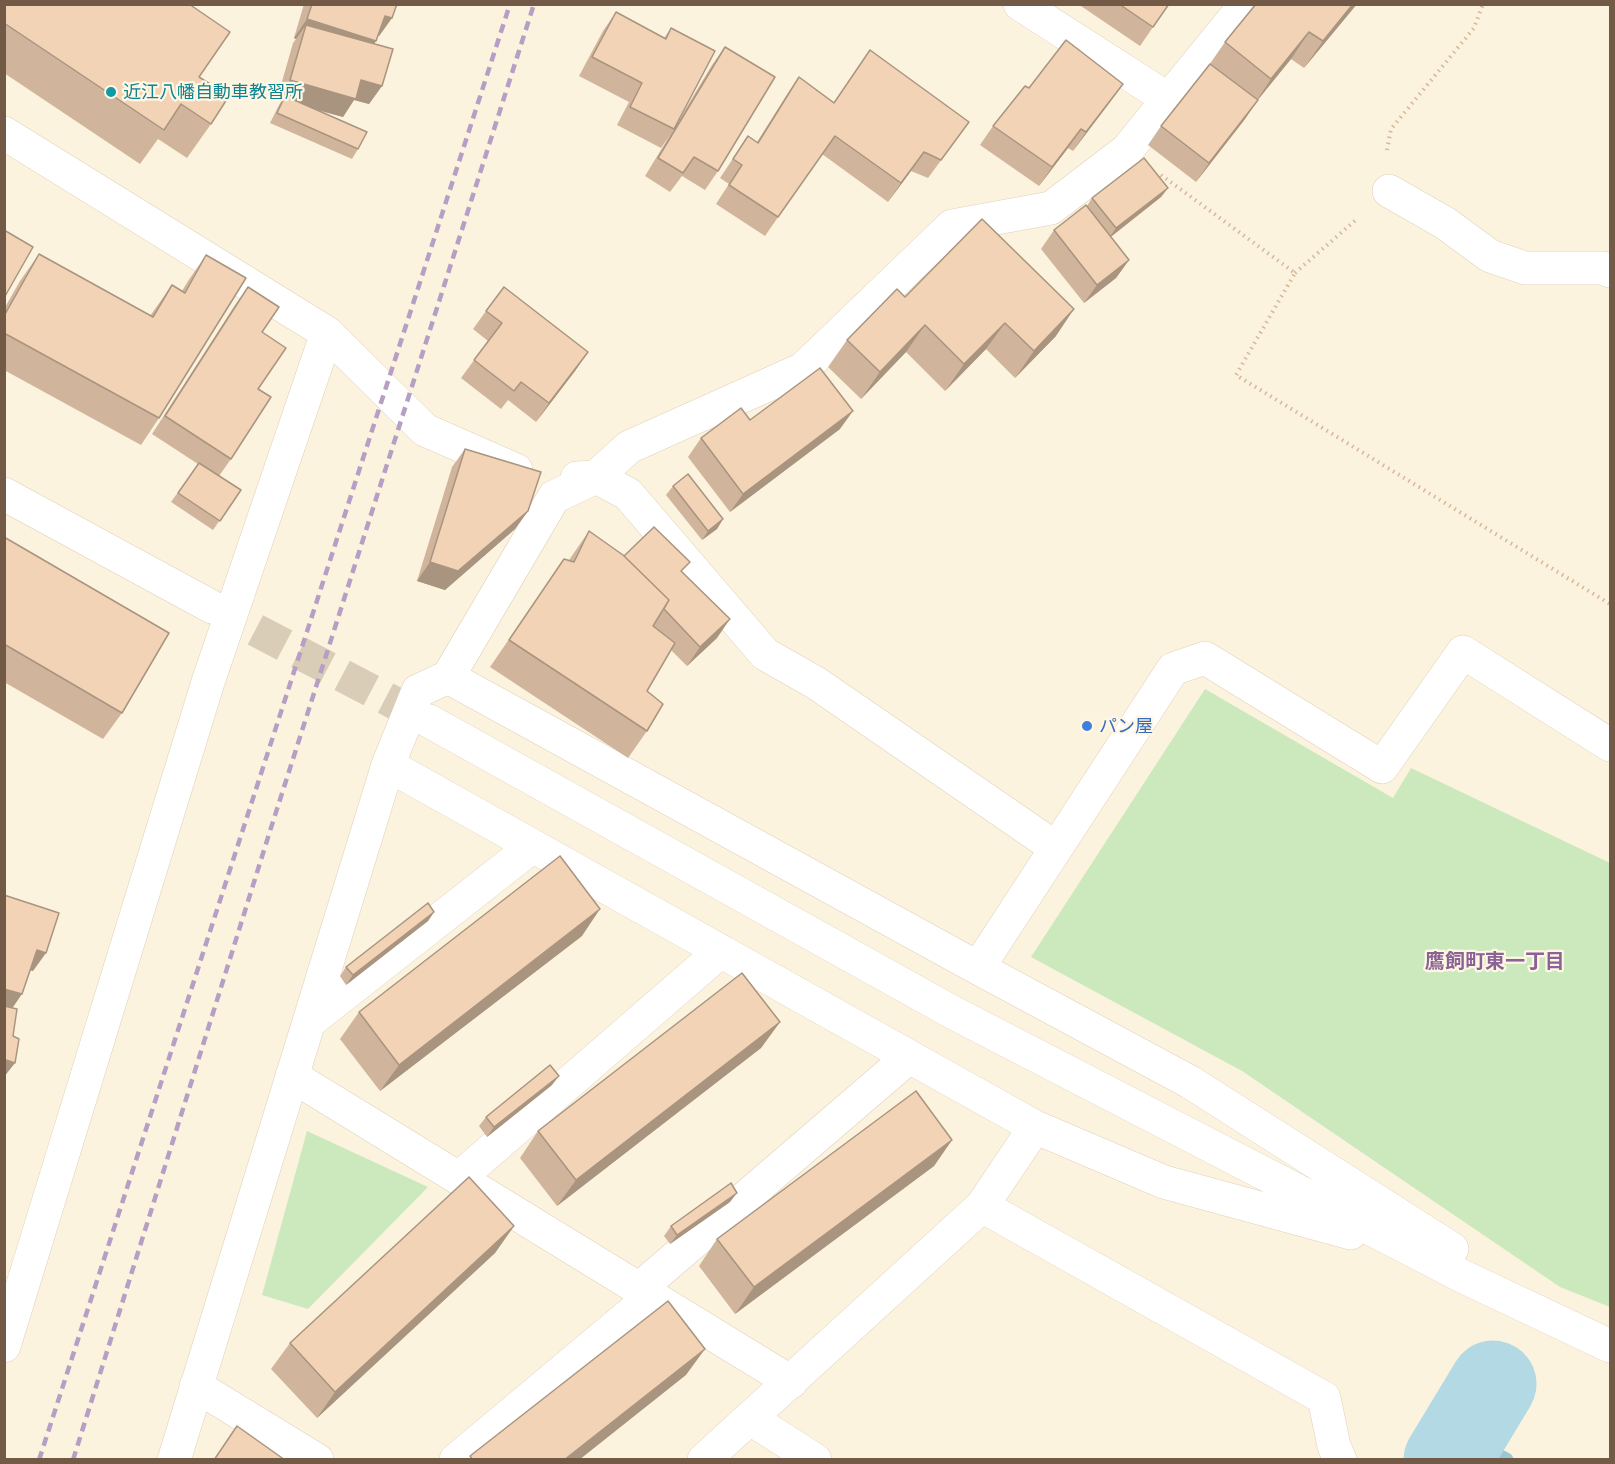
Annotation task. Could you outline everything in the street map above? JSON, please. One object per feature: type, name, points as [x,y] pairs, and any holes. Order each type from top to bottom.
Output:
[{"type":"street","points":[[1020,4],[1168,99]]},
{"type":"street","points":[[174,1460],[388,765],[418,691],[448,677],[554,497],[596,477],[629,447],[803,369],[952,226],[1051,208],[1127,150],[1246,4]]},
{"type":"street","points":[[4,133],[327,333],[425,430],[539,480],[596,477],[628,494],[765,654],[816,683],[1056,848]]},
{"type":"street","points":[[1389,190],[1445,223],[1490,256],[1525,268],[1603,268],[1611,271]]},
{"type":"street","points":[[4,1346],[208,682],[327,333]]},
{"type":"street","points":[[4,494],[212,607]]},
{"type":"street","points":[[978,968],[1173,669],[1205,658],[1382,767],[1463,652],[1611,745]]},
{"type":"street","points":[[448,677],[1190,1082],[1598,1339]]},
{"type":"street","points":[[429,721],[952,1012],[1464,1277],[1598,1339]]},
{"type":"street","points":[[388,765],[1035,1127],[1164,1182],[1414,1250]]},
{"type":"street","points":[[309,1022],[532,846]]},
{"type":"street","points":[[459,1179],[721,951]]},
{"type":"street","points":[[456,1460],[909,1057]]},
{"type":"street","points":[[292,1076],[790,1382]]},
{"type":"street","points":[[704,1460],[982,1206],[1035,1127]]},
{"type":"street","points":[[982,1206],[1324,1398],[1334,1446],[1340,1460]]},
{"type":"street","points":[[196,1386],[317,1460]]},
{"type":"street","points":[[751,1419],[815,1460]]},
{"type":"path","points":[[1483,4],[1474,28],[1391,129],[1387,147],[1389,190],[1295,273],[1236,375],[1611,604]]},
{"type":"path","points":[[1127,150],[1295,273]]},
{"type":"green space","points":[[1205,689],[1393,798],[1411,768],[1610,863],[1610,1307],[1560,1287],[1242,1071],[1031,957]]},
{"type":"green space","points":[[307,1131],[428,1187],[308,1309],[262,1295]]},
{"type":"building","points":[[4,4],[189,4],[230,32],[199,77],[229,96],[211,124],[181,104],[164,130],[4,23]]},
{"type":"building","points":[[312,4],[397,4],[392,18],[385,16],[376,41],[307,19]]},
{"type":"building","points":[[1119,4],[1169,4],[1153,27]]},
{"type":"building","points":[[1256,4],[1353,4],[1323,41],[1309,32],[1271,79],[1225,42]]},
{"type":"building","points":[[616,12],[666,39],[671,28],[715,51],[674,129],[630,107],[642,83],[592,57]]},
{"type":"building","points":[[306,25],[393,49],[382,86],[361,80],[356,99],[290,80]]},
{"type":"building","points":[[1066,40],[1123,84],[1086,132],[1081,129],[1052,167],[993,126],[1025,86],[1029,88]]},
{"type":"building","points":[[725,47],[775,77],[718,171],[694,157],[683,173],[658,158]]},
{"type":"building","points":[[870,50],[969,122],[941,160],[924,152],[901,183],[835,136],[778,217],[729,185],[742,165],[733,159],[748,136],[758,143],[799,77],[834,103]]},
{"type":"building","points":[[1210,64],[1258,100],[1209,163],[1161,126]]},
{"type":"building","points":[[285,96],[367,132],[358,149],[277,113]]},
{"type":"building","points":[[1144,158],[1168,188],[1116,228],[1092,198]]},
{"type":"building","points":[[1086,205],[1129,260],[1097,285],[1054,230]]},
{"type":"building","points":[[982,219],[1074,309],[1034,351],[1005,323],[964,364],[925,325],[880,372],[847,340],[897,289],[905,297]]},
{"type":"building","points":[[4,230],[33,247],[4,298]]},
{"type":"building","points":[[39,254],[153,317],[172,285],[185,293],[206,255],[246,278],[159,418],[4,333],[4,316]]},
{"type":"building","points":[[248,287],[279,307],[262,332],[286,348],[258,389],[271,397],[231,459],[165,416]]},
{"type":"building","points":[[504,287],[588,352],[549,403],[521,382],[514,391],[474,360],[502,323],[486,311]]},
{"type":"building","points":[[820,368],[853,411],[743,494],[701,438],[741,408],[750,420]]},
{"type":"building","points":[[465,449],[541,472],[528,511],[458,571],[430,562]]},
{"type":"building","points":[[199,463],[241,490],[220,521],[178,493]]},
{"type":"building","points":[[688,474],[723,519],[708,531],[673,486]]},
{"type":"building","points":[[654,527],[690,562],[681,571],[730,619],[700,647],[664,609],[669,600],[624,556]]},
{"type":"building","points":[[589,531],[623,555],[669,600],[653,626],[675,643],[647,691],[663,704],[647,731],[509,640],[564,559],[574,562]]},
{"type":"building","points":[[4,537],[169,633],[122,713],[4,644]]},
{"type":"building","points":[[560,856],[600,909],[399,1065],[359,1012]]},
{"type":"building","points":[[4,895],[59,913],[46,953],[37,950],[22,994],[4,989]]},
{"type":"building","points":[[428,903],[434,912],[353,975],[346,967]]},
{"type":"building","points":[[742,973],[780,1022],[576,1180],[538,1131]]},
{"type":"building","points":[[4,1006],[17,1009],[13,1036],[19,1039],[15,1063],[6,1060],[4,1066]]},
{"type":"building","points":[[550,1065],[559,1076],[494,1127],[486,1117]]},
{"type":"building","points":[[916,1091],[952,1140],[754,1287],[717,1239]]},
{"type":"building","points":[[469,1177],[514,1226],[335,1392],[290,1343]]},
{"type":"building","points":[[731,1183],[737,1193],[677,1235],[671,1226]]},
{"type":"building","points":[[668,1301],[705,1349],[564,1460],[473,1460],[470,1456]]},
{"type":"building","points":[[237,1426],[285,1460],[214,1460]]},
{"type":"waterway","points":[[1447,1460],[1493,1384]]},
{"type":"waterway","points":[[1461,1437],[1506,1460]]},
{"type":"tunnel","points":[[212,607],[429,721]]},
{"type":"railway","points":[[39,1460],[510,4]]},
{"type":"railway","points":[[73,1460],[270,831],[534,4]]},
{"type":"place","name":"近江八幡自動車教習所","points":[[111,92]]},
{"type":"place","name":"パン屋","points":[[1087,726]]},
{"type":"district","name":"鷹飼町東一丁目","points":[[1495,962]]}]
